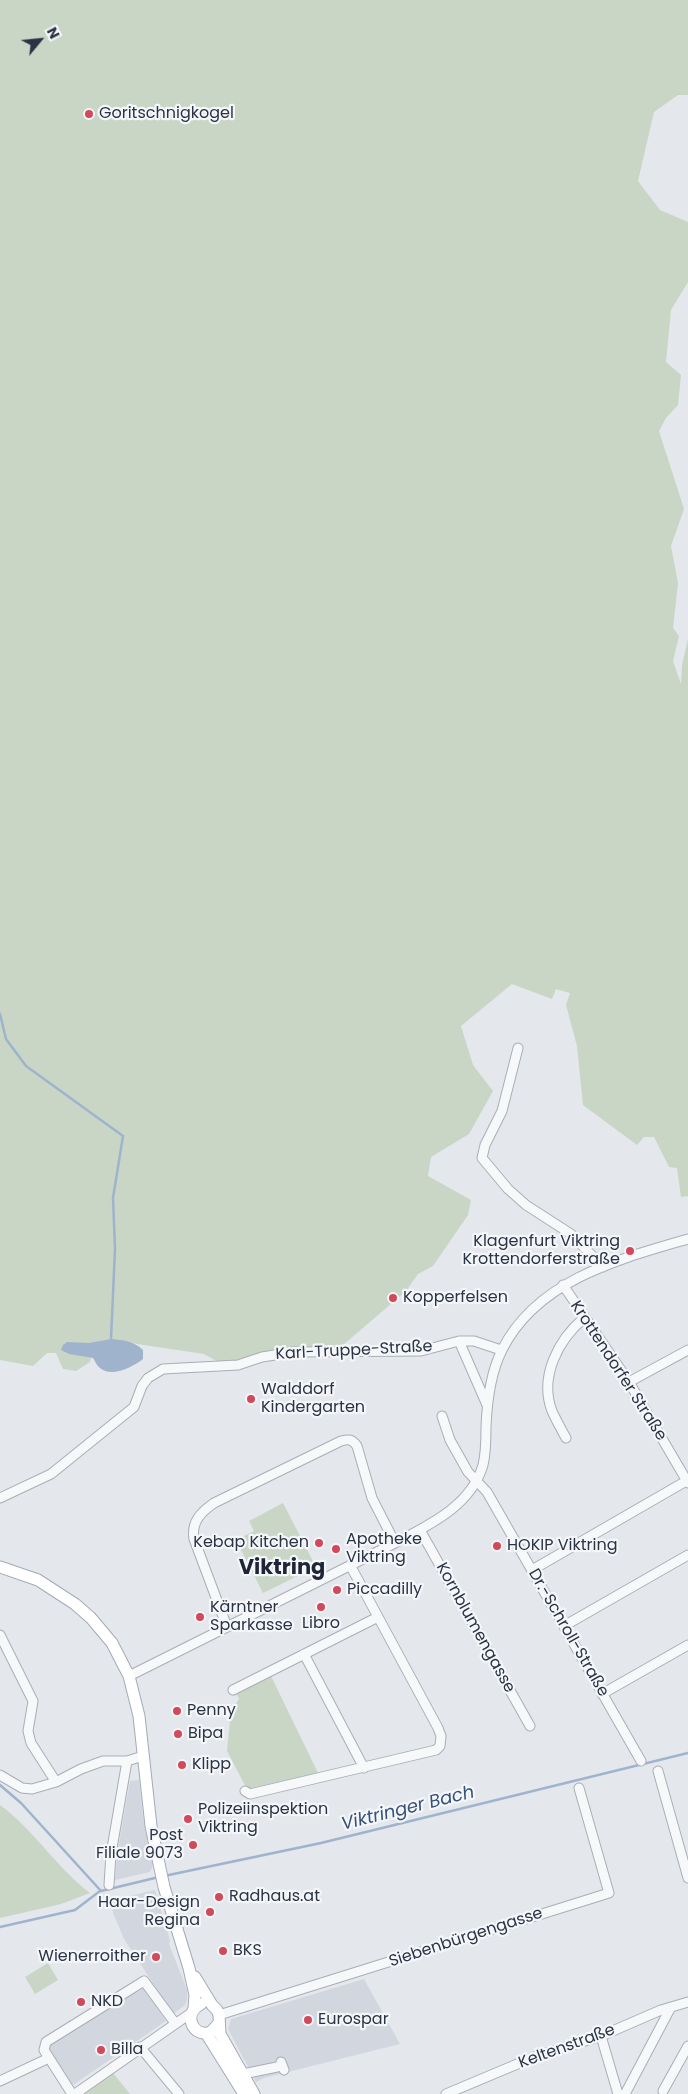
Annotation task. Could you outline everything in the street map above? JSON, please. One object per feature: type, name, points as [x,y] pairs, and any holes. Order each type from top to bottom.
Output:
[{"type":"main road","points":[[0,1567],[38,1580],[76,1604],[91,1618],[112,1643],[129,1676],[139,1716],[148,1802],[159,1865],[195,1995],[192,2015],[200,2033],[206,2034],[214,2030],[219,2019]]},
{"type":"main road","points":[[189,1968],[219,2019],[220,2034],[254,2094]]},
{"type":"main road","points":[[192,2015],[203,2004],[212,2006]]},
{"type":"main road","points":[[206,2034],[244,2094]]},
{"type":"street","points":[[518,1048],[502,1111],[485,1145],[482,1158],[508,1189],[526,1205],[571,1234],[603,1266]]},
{"type":"street","points":[[129,1676],[350,1566],[437,1520],[457,1504],[476,1481],[482,1466],[485,1450],[487,1405],[491,1382],[501,1350],[526,1315],[563,1285],[603,1266],[688,1239]]},
{"type":"street","name":"Krottendorfer Straße","points":[[563,1285],[629,1382],[688,1482]]},
{"type":"street","points":[[566,1438],[551,1409],[548,1385],[551,1362],[564,1339],[584,1318]]},
{"type":"street","points":[[459,1341],[487,1405]]},
{"type":"street","name":"Karl-Truppe-Straße","points":[[0,1498],[44,1478],[64,1464],[134,1407],[142,1386],[148,1378],[163,1369],[238,1364],[262,1357],[294,1352],[421,1351],[459,1341],[474,1342],[501,1350]]},
{"type":"street","points":[[629,1382],[688,1350]]},
{"type":"street","name":"Dr.-Schroll-Straße","points":[[442,1416],[450,1440],[468,1472],[487,1492],[641,1761]]},
{"type":"street","points":[[227,1627],[192,1531],[200,1515],[214,1503],[349,1439],[354,1441],[357,1446],[372,1498],[395,1543]]},
{"type":"street","points":[[532,1570],[688,1482]]},
{"type":"street","name":"Kornblumengasse","points":[[420,1530],[530,1726]]},
{"type":"street","points":[[564,1626],[688,1556]]},
{"type":"street","points":[[245,1791],[250,1794],[436,1750],[441,1742],[438,1728],[350,1566]]},
{"type":"street","points":[[233,1690],[378,1617]]},
{"type":"street","points":[[0,1635],[33,1701],[28,1732],[31,1743],[56,1782]]},
{"type":"street","points":[[602,1694],[688,1645]]},
{"type":"street","points":[[304,1654],[364,1768]]},
{"type":"street","points":[[0,1775],[28,1790],[56,1782],[81,1769],[103,1761],[127,1761],[144,1756]]},
{"type":"street","points":[[109,1884],[111,1854],[127,1761]]},
{"type":"street","points":[[658,1771],[688,1878]]},
{"type":"street","name":"Siebenbürgengasse","points":[[219,2019],[609,1893],[579,1788]]},
{"type":"street","points":[[175,2023],[144,1981],[46,2042],[44,2050],[74,2094],[175,2023],[192,2015]]},
{"type":"street","name":"Keltenstraße","points":[[446,2094],[534,2057],[601,2036],[671,2007],[688,2002]]},
{"type":"street","points":[[625,2094],[671,2007]]},
{"type":"street","points":[[601,2036],[618,2094]]},
{"type":"street","points":[[663,2091],[688,2046]]},
{"type":"street","points":[[140,2047],[179,2094]]},
{"type":"street","points":[[0,2081],[49,2058]]},
{"type":"street","points":[[242,2074],[281,2066]]},
{"type":"shaded area","points":[[139,1780],[143,1818],[153,1865],[150,1872],[115,1880],[117,1855],[130,1781]]},
{"type":"shaded area","points":[[155,1890],[170,1941],[169,1944],[187,1990],[185,2005],[173,2014],[124,1939],[113,1913],[112,1904],[117,1899]]},
{"type":"shaded area","points":[[364,1979],[400,2044],[264,2078],[256,2082],[228,2029],[231,2019]]},
{"type":"shaded area","points":[[144,1988],[166,2021],[73,2085],[49,2050],[50,2045],[137,1990],[138,1992]]},
{"type":"green space","points":[[0,0],[688,0],[688,95],[678,95],[654,112],[638,181],[660,210],[688,222],[688,282],[671,310],[666,362],[681,375],[678,405],[666,418],[659,431],[684,509],[671,546],[678,583],[673,628],[679,636],[673,661],[681,684],[682,665],[688,639],[688,1196],[681,1197],[677,1168],[669,1167],[654,1137],[644,1137],[637,1145],[583,1105],[577,1046],[566,1005],[570,993],[556,989],[552,999],[512,984],[461,1026],[473,1065],[493,1091],[469,1134],[431,1157],[428,1176],[471,1200],[468,1215],[433,1266],[418,1274],[406,1291],[343,1345],[298,1347],[220,1363],[204,1354],[126,1341],[94,1347],[90,1362],[76,1371],[63,1369],[56,1353],[47,1353],[33,1366],[0,1360]]},
{"type":"green space","points":[[283,1503],[316,1567],[263,1593],[236,1540],[254,1531],[249,1521]]},
{"type":"green space","points":[[271,1676],[318,1773],[247,1789],[227,1751],[231,1711],[239,1699],[235,1691]]},
{"type":"green space","points":[[0,1805],[24,1826],[67,1872],[90,1893],[61,1904],[0,1918]]},
{"type":"green space","points":[[48,1963],[58,1980],[35,1994],[25,1977]]},
{"type":"green space","points":[[113,2073],[130,2094],[85,2094]]},
{"type":"water","points":[[111,1339],[136,1345],[143,1350],[143,1359],[128,1368],[110,1372],[99,1367],[93,1358],[69,1354],[61,1350],[67,1342],[89,1343]]},
{"type":"waterway","points":[[0,1014],[6,1039],[26,1066],[123,1136],[113,1198],[115,1249],[111,1339]]},
{"type":"waterway","name":"Viktringer Bach","points":[[164,1876],[321,1843],[688,1753]]},
{"type":"waterway","name":"Viktringer Bach","points":[[0,1785],[21,1803],[101,1891],[159,1877]]},
{"type":"waterway","points":[[0,1927],[75,1910],[100,1891]]},
{"type":"place","name":"Goritschnigkogel","points":[[89,114]]},
{"type":"place","name":"Klagenfurt Viktring Krottendorferstraße","points":[[630,1251]]},
{"type":"place","name":"Kopperfelsen","points":[[393,1298]]},
{"type":"place","name":"Walddorf Kindergarten","points":[[251,1399]]},
{"type":"place","name":"Kebap Kitchen","points":[[319,1543]]},
{"type":"place","name":"HOKIP Viktring","points":[[497,1546]]},
{"type":"place","name":"Apotheke Viktring","points":[[336,1549]]},
{"type":"place","name":"Piccadilly","points":[[337,1590]]},
{"type":"place","name":"Libro","points":[[321,1607]]},
{"type":"place","name":"Kärntner Sparkasse","points":[[200,1617]]},
{"type":"place","name":"Penny","points":[[177,1711]]},
{"type":"place","name":"Bipa","points":[[178,1734]]},
{"type":"place","name":"Klipp","points":[[182,1765]]},
{"type":"place","name":"Polizeiinspektion Viktring","points":[[188,1819]]},
{"type":"place","name":"Post Filiale 9073","points":[[193,1845]]},
{"type":"place","name":"Radhaus.at","points":[[219,1897]]},
{"type":"place","name":"Haar-Design Regina","points":[[210,1912]]},
{"type":"place","name":"BKS","points":[[223,1951]]},
{"type":"place","name":"Wienerroither","points":[[156,1957]]},
{"type":"place","name":"NKD","points":[[81,2002]]},
{"type":"place","name":"Eurospar","points":[[308,2020]]},
{"type":"place","name":"Billa","points":[[101,2050]]},
{"type":"district","name":"Viktring","points":[[282,1569]]}]
